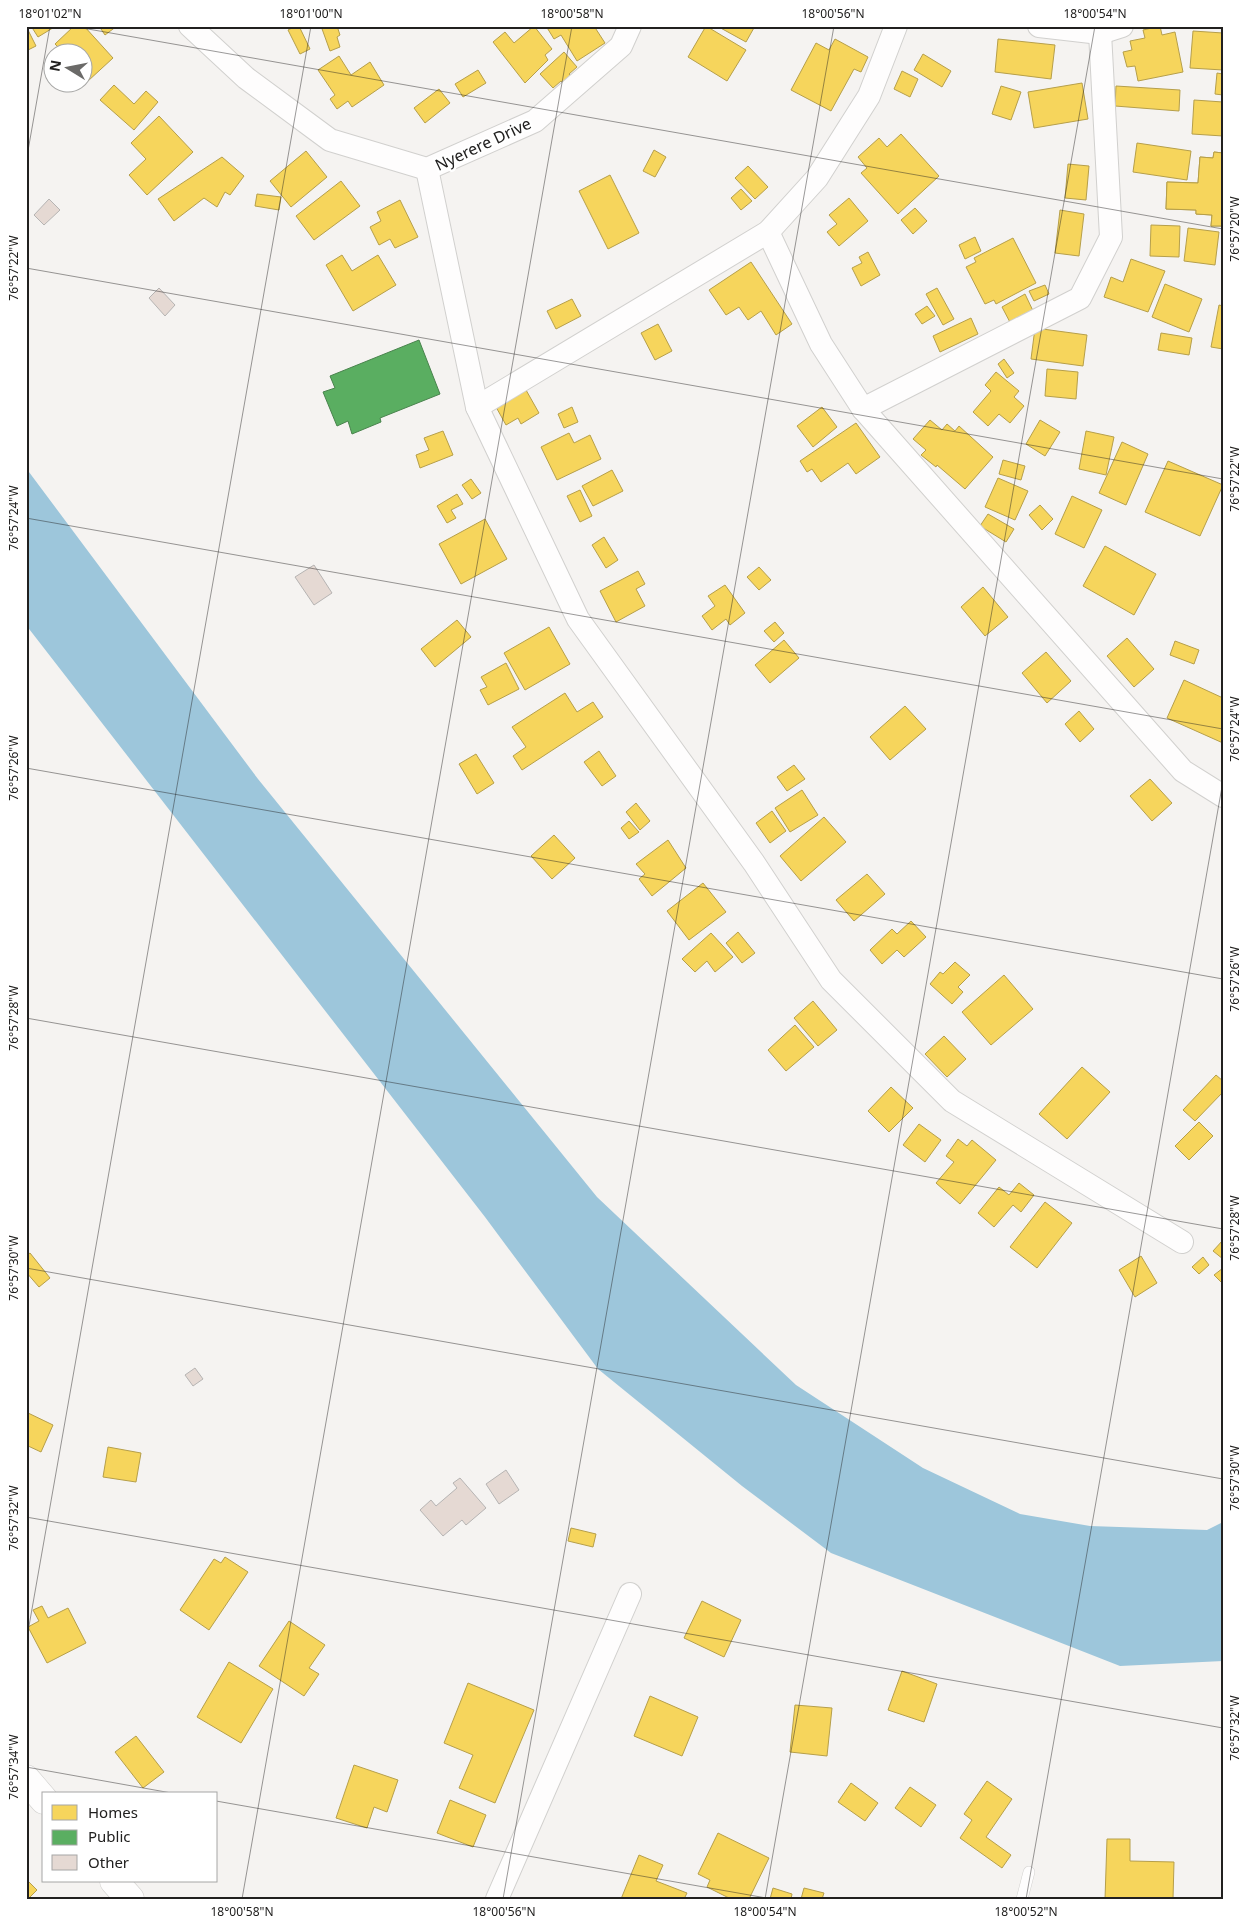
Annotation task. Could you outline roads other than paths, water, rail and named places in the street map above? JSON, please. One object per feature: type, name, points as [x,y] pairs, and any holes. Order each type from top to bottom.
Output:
[{"type":"street","name":"Nyerere Drive","points":[[190,26],[246,78],[330,140],[427,169],[535,121],[621,46],[630,26]]},
{"type":"street","points":[[477,407],[768,232],[818,178],[869,96],[896,26]]},
{"type":"street","points":[[1039,26],[1100,33],[1122,26]]},
{"type":"street","points":[[863,409],[1080,298],[1111,237],[1100,33]]},
{"type":"street","points":[[427,169],[477,407],[578,619],[754,863],[831,980],[952,1101],[1182,1242]]},
{"type":"street","points":[[768,232],[821,344],[863,409],[1183,771],[1223,796]]},
{"type":"street","points":[[497,1899],[630,1594]]},
{"type":"street","points":[[26,1779],[42,1798]]},
{"type":"street","points":[[115,1882],[130,1899]]},
{"type":"lane","points":[[1022,1899],[1029,1872]]},
{"type":"water","points":[[26,468],[258,779],[597,1197],[796,1385],[923,1468],[1020,1514],[1090,1526],[1207,1530],[1223,1522],[1223,1661],[1120,1666],[831,1553],[742,1486],[598,1369],[485,1217],[26,625]]}]
